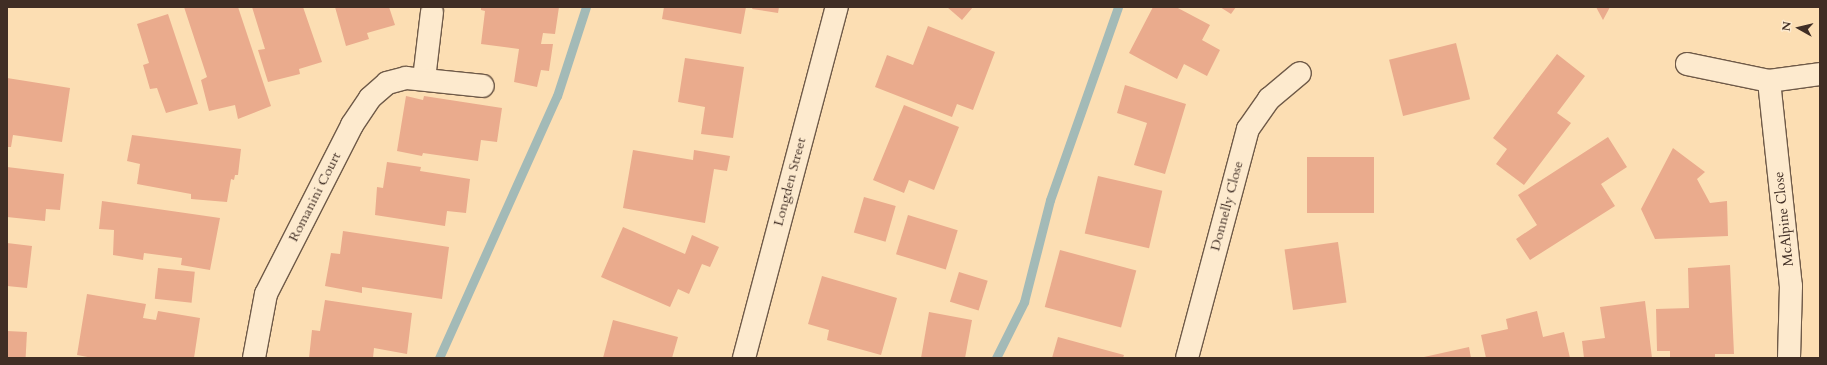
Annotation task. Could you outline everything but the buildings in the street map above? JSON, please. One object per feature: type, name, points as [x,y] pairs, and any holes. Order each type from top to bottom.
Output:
[{"type":"street","name":"Longden Street","points":[[744,358],[837,7]]},
{"type":"street","points":[[424,79],[432,12]]},
{"type":"street","points":[[1687,64],[1769,81],[1820,74]]},
{"type":"street","name":"Donnelly Close","points":[[1187,358],[1248,129],[1269,99],[1300,73]]},
{"type":"street","name":"Romanini Court","points":[[254,358],[266,294],[362,107],[387,83],[406,78],[483,86]]},
{"type":"street","name":"McAlpine Close","points":[[1769,81],[1791,286],[1790,358]]},
{"type":"waterway","points":[[439,358],[557,96],[586,7]]},
{"type":"waterway","points":[[996,358],[1024,302],[1050,200],[1118,7]]}]
